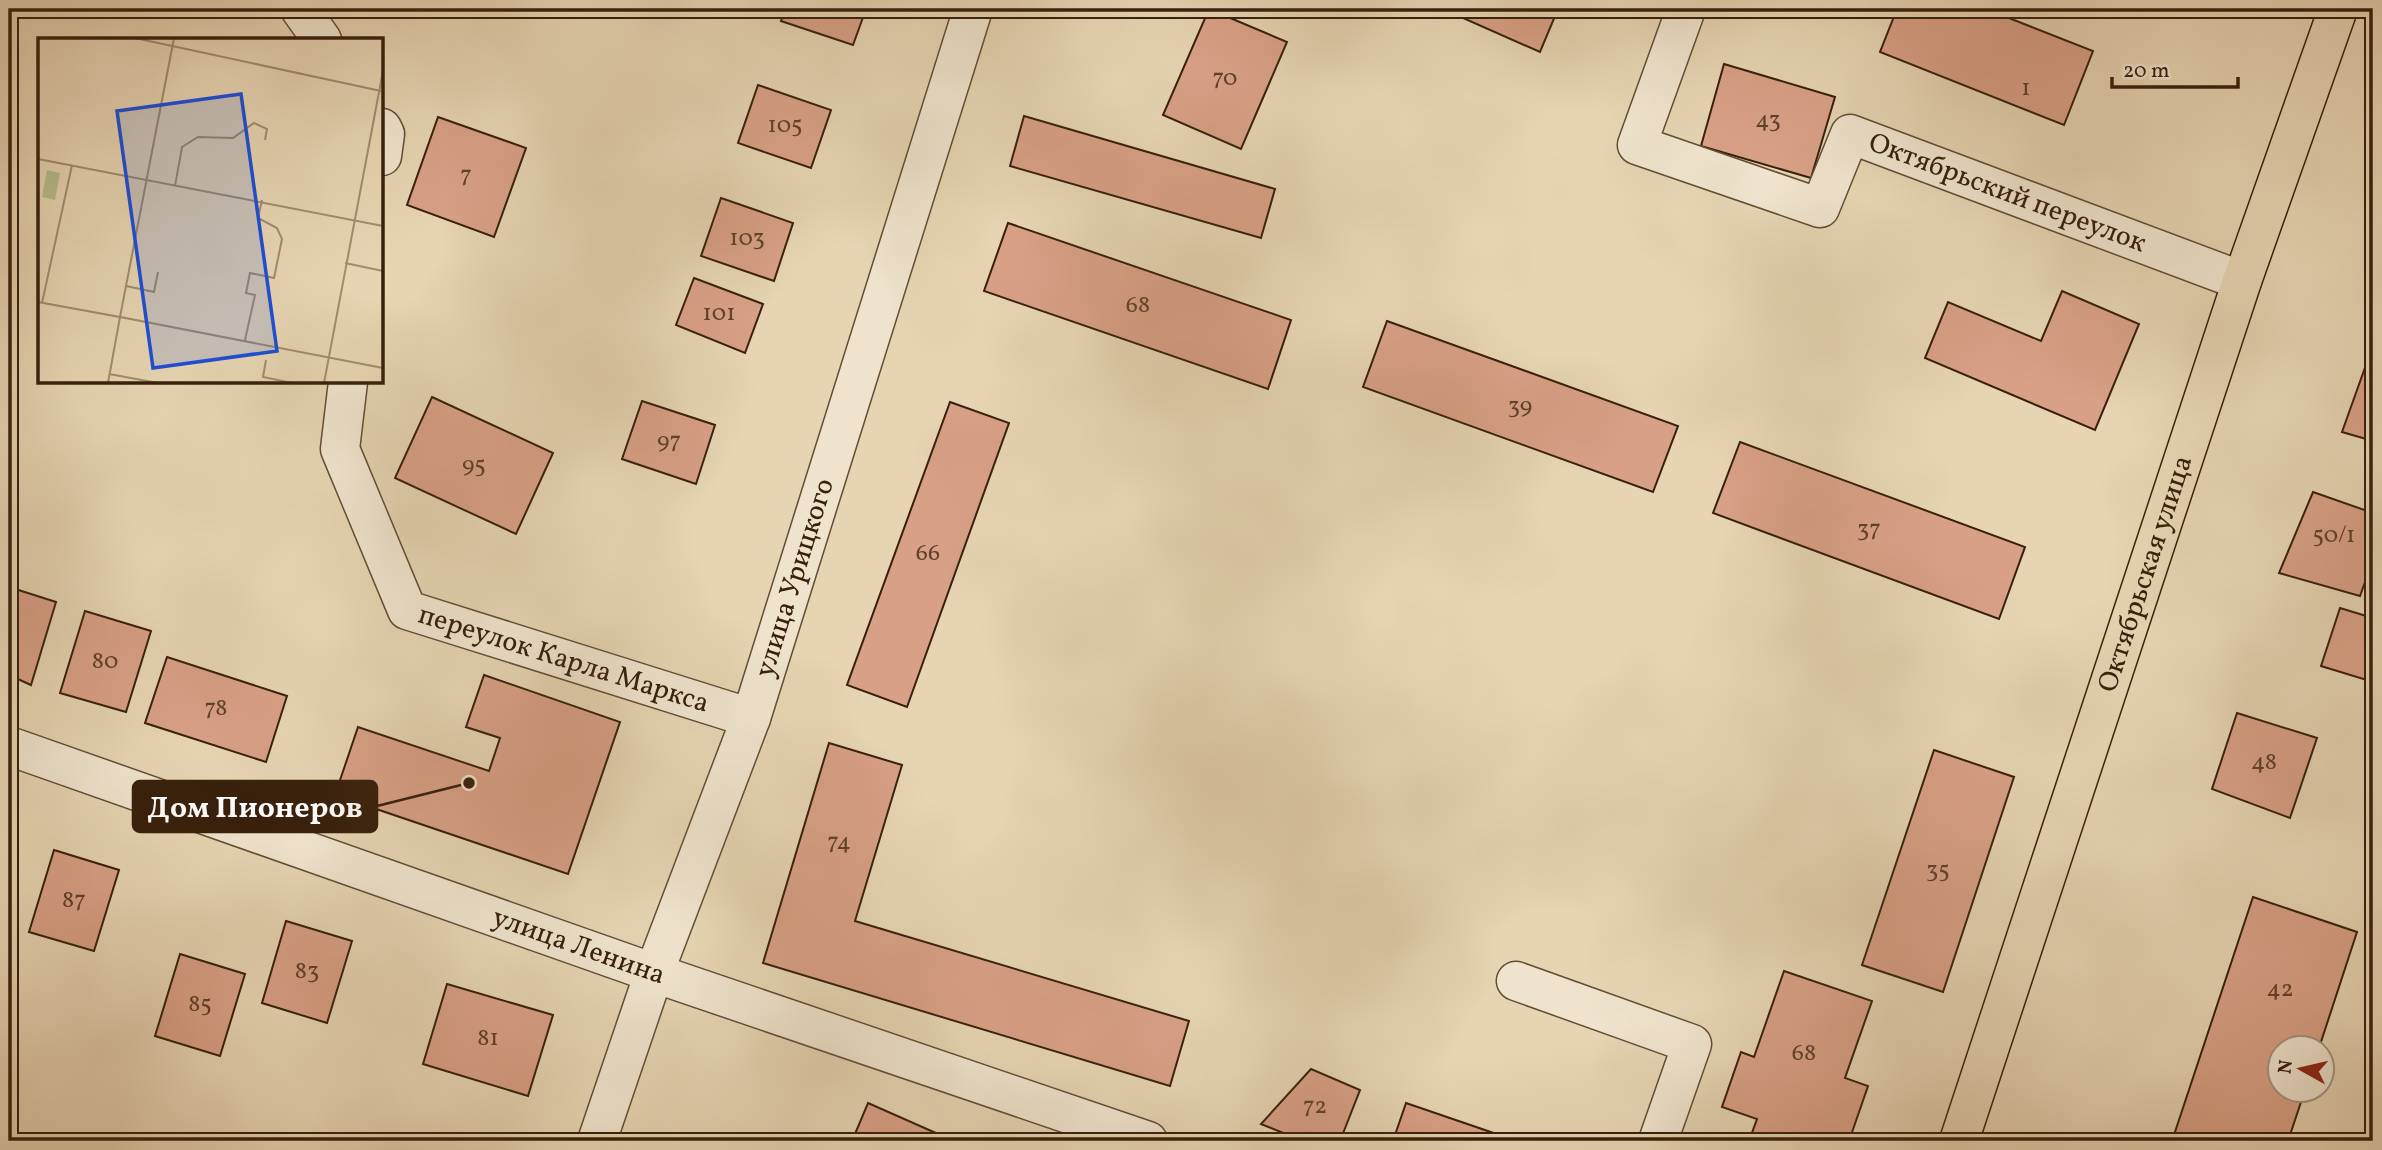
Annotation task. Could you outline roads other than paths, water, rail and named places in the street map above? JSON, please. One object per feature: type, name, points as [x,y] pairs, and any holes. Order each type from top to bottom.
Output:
[{"type":"main road","name":"Октябрьская улица","points":[[1959,1141],[2242,281],[2338,9]]},
{"type":"street","points":[[300,9],[321,38]]},
{"type":"street","name":"улица Урицкого","points":[[597,1141],[654,973],[751,718],[973,9]]},
{"type":"street","name":"Октябрьский переулок","points":[[1686,9],[1637,145],[1820,208],[1850,134],[2242,281]]},
{"type":"street","points":[[383,130],[383,149]]},
{"type":"street","name":"переулок Карла Маркса","points":[[348,383],[340,449],[407,610],[751,718]]},
{"type":"street","name":"улица Ленина","points":[[9,746],[654,973],[1148,1141]]},
{"type":"street","points":[[1516,981],[1692,1044],[1658,1141]]},
{"type":"place","name":"Дом Пионеров","points":[[469,783]]}]
